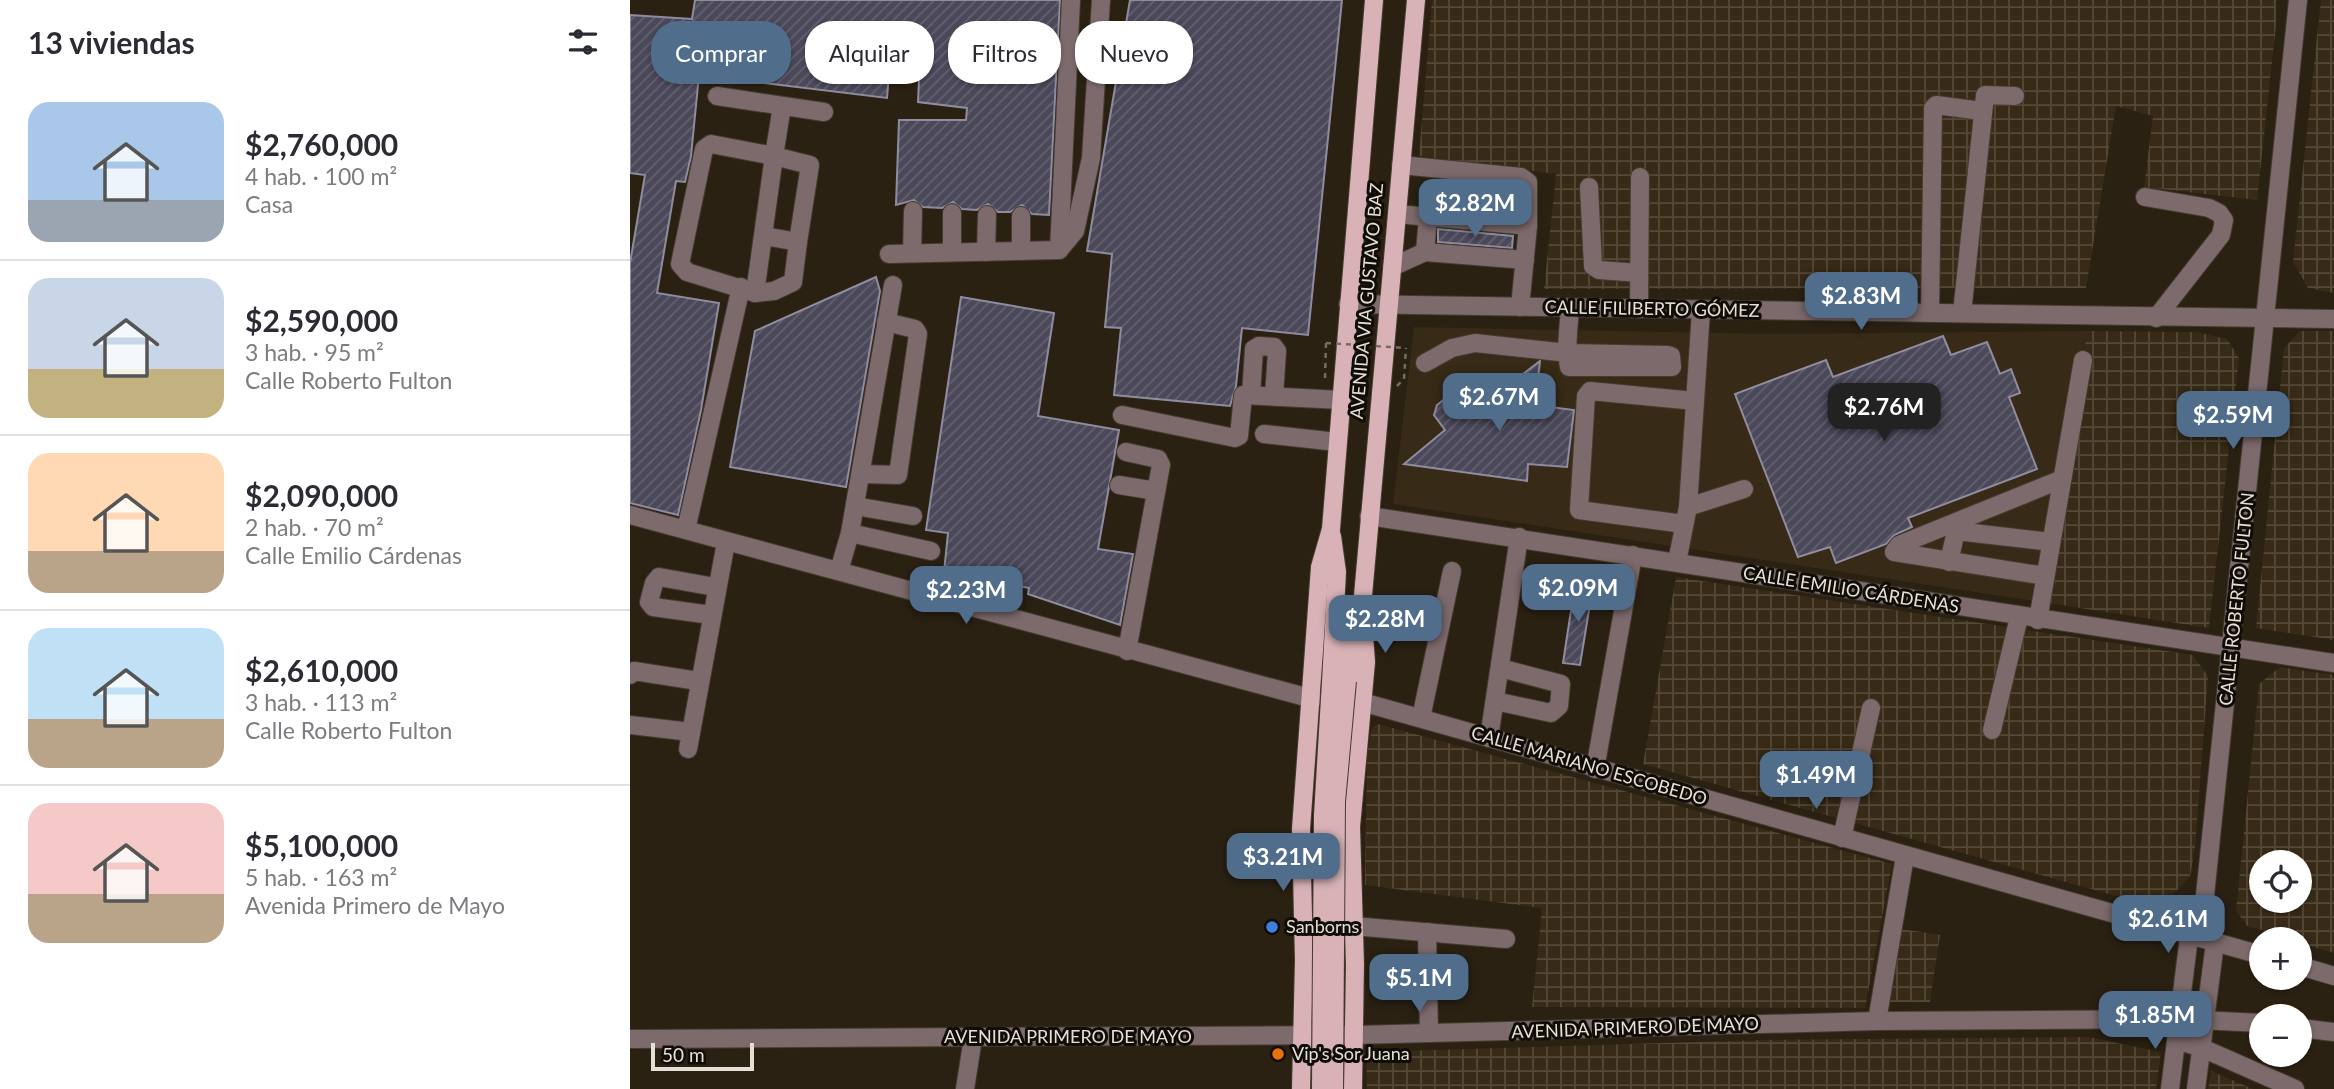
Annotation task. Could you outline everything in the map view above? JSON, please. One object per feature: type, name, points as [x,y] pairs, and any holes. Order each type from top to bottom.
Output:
[{"type":"main road","name":"AVENIDA VIA GUSTAVO BAZ","points":[[1301,1089],[1304,960],[1301,829],[1320,567],[1331,529],[1374,0]]},
{"type":"main road","name":"AVENIDA VIA GUSTAVO BAZ","points":[[1353,1089],[1351,827],[1366,662],[1362,607],[1416,0]]},
{"type":"main road","name":"AVENIDA VIA GUSTAVO BAZ","points":[[1331,529],[1337,572],[1339,681],[1334,1089]]},
{"type":"main road","name":"AVENIDA VIA GUSTAVO BAZ","points":[[1321,1089],[1323,815],[1339,681],[1362,607]]},
{"type":"main road","points":[[1304,960],[1308,968],[1323,975],[1333,975],[1354,965]]},
{"type":"street","points":[[1059,250],[1071,0]]},
{"type":"street","points":[[889,254],[1059,250],[1075,231],[1091,158],[1101,0]]},
{"type":"street","name":"CALLE ROBERTO FULTON","points":[[2169,1089],[2189,937],[2204,905],[2233,647],[2298,0]]},
{"type":"street","points":[[1962,313],[1982,111],[1988,93],[2015,96]]},
{"type":"street","points":[[717,96],[824,112]]},
{"type":"street","points":[[1930,313],[1933,108],[1936,105],[1982,111]]},
{"type":"street","points":[[686,530],[764,236],[782,106]]},
{"type":"street","points":[[1065,123],[1093,124]]},
{"type":"street","points":[[711,144],[810,165],[798,242],[793,282],[774,291],[748,290],[687,272],[680,264],[704,149],[711,144]]},
{"type":"street","points":[[1401,165],[1521,177],[1528,182],[1528,226],[1520,307]]},
{"type":"street","points":[[1639,309],[1640,177]]},
{"type":"street","points":[[1589,187],[1593,266],[1600,270],[1639,273]]},
{"type":"street","points":[[2145,197],[2209,208],[2219,212],[2224,220],[2221,235],[2156,318]]},
{"type":"street","points":[[912,253],[913,211]]},
{"type":"street","points":[[951,253],[952,214]]},
{"type":"street","points":[[1397,214],[1528,226]]},
{"type":"street","points":[[986,252],[987,215]]},
{"type":"street","points":[[1021,216],[1021,251]]},
{"type":"street","points":[[1424,253],[1428,217]]},
{"type":"street","points":[[764,236],[798,242]]},
{"type":"street","points":[[1392,267],[1424,253],[1525,260]]},
{"type":"street","points":[[839,571],[850,533],[893,285]]},
{"type":"street","name":"CALLE FILIBERTO GÓMEZ","points":[[1348,304],[2334,319]]},
{"type":"street","points":[[1425,363],[1465,344],[1568,353],[1668,355],[1671,356],[1672,367],[1567,365],[1568,353],[1570,308]]},
{"type":"street","points":[[1677,562],[1686,515],[1701,311]]},
{"type":"street","points":[[861,474],[898,475],[918,334],[915,329],[886,322]]},
{"type":"street","points":[[1251,395],[1254,349],[1266,346],[1274,347],[1277,351],[1274,396]]},
{"type":"street","points":[[2038,620],[2083,360]]},
{"type":"street","points":[[1695,401],[1590,391],[1586,396],[1579,510],[1686,515],[1744,489]]},
{"type":"street","points":[[1122,415],[1235,438],[1239,436],[1242,398],[1251,395],[1341,400]]},
{"type":"street","points":[[1265,434],[1338,442]]},
{"type":"street","points":[[1126,452],[1160,461],[1127,651]]},
{"type":"street","points":[[2045,576],[1894,552],[1899,545],[1948,530],[2062,479]]},
{"type":"street","points":[[1118,485],[1156,491]]},
{"type":"street","points":[[855,506],[913,516]]},
{"type":"street","points":[[630,515],[1312,699]]},
{"type":"street","name":"CALLE EMILIO CÁRDENAS","points":[[1369,516],[2334,663]]},
{"type":"street","points":[[1948,530],[2051,542]]},
{"type":"street","points":[[1948,530],[1949,562]]},
{"type":"street","points":[[850,533],[930,551]]},
{"type":"street","points":[[1489,738],[1519,537]]},
{"type":"street","points":[[630,724],[690,741],[698,681],[726,542]]},
{"type":"street","points":[[1595,768],[1633,555]]},
{"type":"street","points":[[1421,718],[1452,571]]},
{"type":"street","points":[[710,615],[653,607],[649,602],[654,583],[659,577],[716,587]]},
{"type":"street","points":[[1992,730],[2019,617]]},
{"type":"street","points":[[1495,701],[1550,713],[1559,706],[1561,684],[1500,668]]},
{"type":"street","points":[[630,675],[634,671],[698,681]]},
{"type":"street","name":"CALLE MARIANO ESCOBEDO","points":[[1362,702],[2249,953]]},
{"type":"street","points":[[1842,838],[1871,708]]},
{"type":"street","points":[[1877,1021],[1905,856]]},
{"type":"street","name":"CALLE ROBERTO FULTON","points":[[2196,1089],[2215,943],[2204,905]]},
{"type":"street","points":[[1353,926],[1506,939]]},
{"type":"street","points":[[1427,932],[1429,1033]]},
{"type":"street","points":[[2312,969],[2334,975]]},
{"type":"street","name":"AVENIDA PRIMERO DE MAYO","points":[[630,1040],[1354,1035],[1877,1021],[2179,1019],[2249,1022]]},
{"type":"street","points":[[2312,1029],[2334,1032]]},
{"type":"street","points":[[965,1089],[972,1038]]},
{"type":"street","points":[[2176,1040],[2202,1048],[2295,1089]]},
{"type":"path","points":[[1325,379],[1326,343],[1406,348],[1404,379]]},
{"type":"shaded area","points":[[1432,0],[2276,0],[2276,25],[2257,200],[2144,187],[2153,116],[2116,106],[2086,288],[1544,289],[1556,174],[1419,156]]},
{"type":"shaded area","points":[[2321,0],[2334,0],[2334,293],[2308,288],[2293,262]]},
{"type":"shaded area","points":[[1414,327],[1774,334],[2087,331],[2048,603],[1393,504]]},
{"type":"shaded area","points":[[2087,331],[2196,332],[2227,339],[2239,358],[2209,628],[2048,603]]},
{"type":"shaded area","points":[[2300,331],[2334,331],[2334,640],[2256,628],[2284,348]]},
{"type":"shaded area","points":[[1676,577],[2193,655],[2208,676],[2195,848],[2190,877],[2172,895],[2152,906],[1643,764]]},
{"type":"shaded area","points":[[2280,667],[2334,675],[2334,953],[2312,947],[2312,927],[2251,927],[2247,926],[2236,911],[2259,684]]},
{"type":"shaded area","points":[[1378,724],[1892,864],[1865,1008],[1532,1007],[1542,908],[1365,885],[1367,752],[1372,728]]},
{"type":"shaded area","points":[[1902,929],[1940,935],[1930,1002],[1890,1002]]},
{"type":"shaded area","points":[[2088,1037],[2161,1052],[2156,1089],[1367,1089],[1366,1052],[1763,1040]]},
{"type":"shaded area","points":[[2211,1071],[2253,1089],[2208,1089]]},
{"type":"building","points":[[695,0],[1060,0],[1059,21],[948,21],[948,84],[1056,84],[1049,215],[1032,214],[1022,205],[1010,212],[998,212],[988,204],[977,210],[962,209],[953,202],[942,208],[923,207],[914,200],[896,205],[899,120],[966,120],[967,108],[918,102],[919,84],[934,84],[934,21],[805,21],[805,84],[888,84],[887,98],[773,84],[791,84],[791,21],[651,21],[651,84],[698,84],[691,156],[685,182],[676,181],[657,293],[719,303],[701,410],[678,515],[630,503],[630,263],[645,175],[630,173],[630,15],[692,19]]},
{"type":"building","points":[[1130,0],[1342,0],[1308,335],[1242,328],[1236,386],[1230,406],[1114,395],[1121,328],[1105,327],[1112,254],[1087,251],[1116,84],[1193,84],[1193,21],[1126,21]]},
{"type":"building","points":[[1438,229],[1513,236],[1512,248],[1438,242]]},
{"type":"building","points":[[876,277],[880,291],[846,487],[730,467],[755,331]]},
{"type":"building","points":[[961,297],[1054,313],[1038,416],[1119,430],[1098,549],[1133,554],[1120,625],[1028,594],[1029,588],[944,572],[948,533],[926,530]]},
{"type":"building","points":[[1943,336],[1951,355],[1987,342],[2000,374],[2011,369],[2020,393],[2009,397],[2037,469],[1908,518],[1912,527],[1894,535],[1886,544],[1836,563],[1830,547],[1798,557],[1735,394],[1826,360],[1833,377]]},
{"type":"building","points":[[1540,361],[1535,405],[1574,410],[1567,467],[1528,464],[1527,481],[1404,464],[1445,430],[1434,415],[1437,405],[1457,389],[1505,397],[1505,388]]},
{"type":"building","points":[[1575,584],[1593,586],[1580,665],[1563,663]]},
{"type":"place","name":"Sanborns","points":[[1272,927]]},
{"type":"place","name":"Vip's Sor Juana","points":[[1278,1054]]}]
